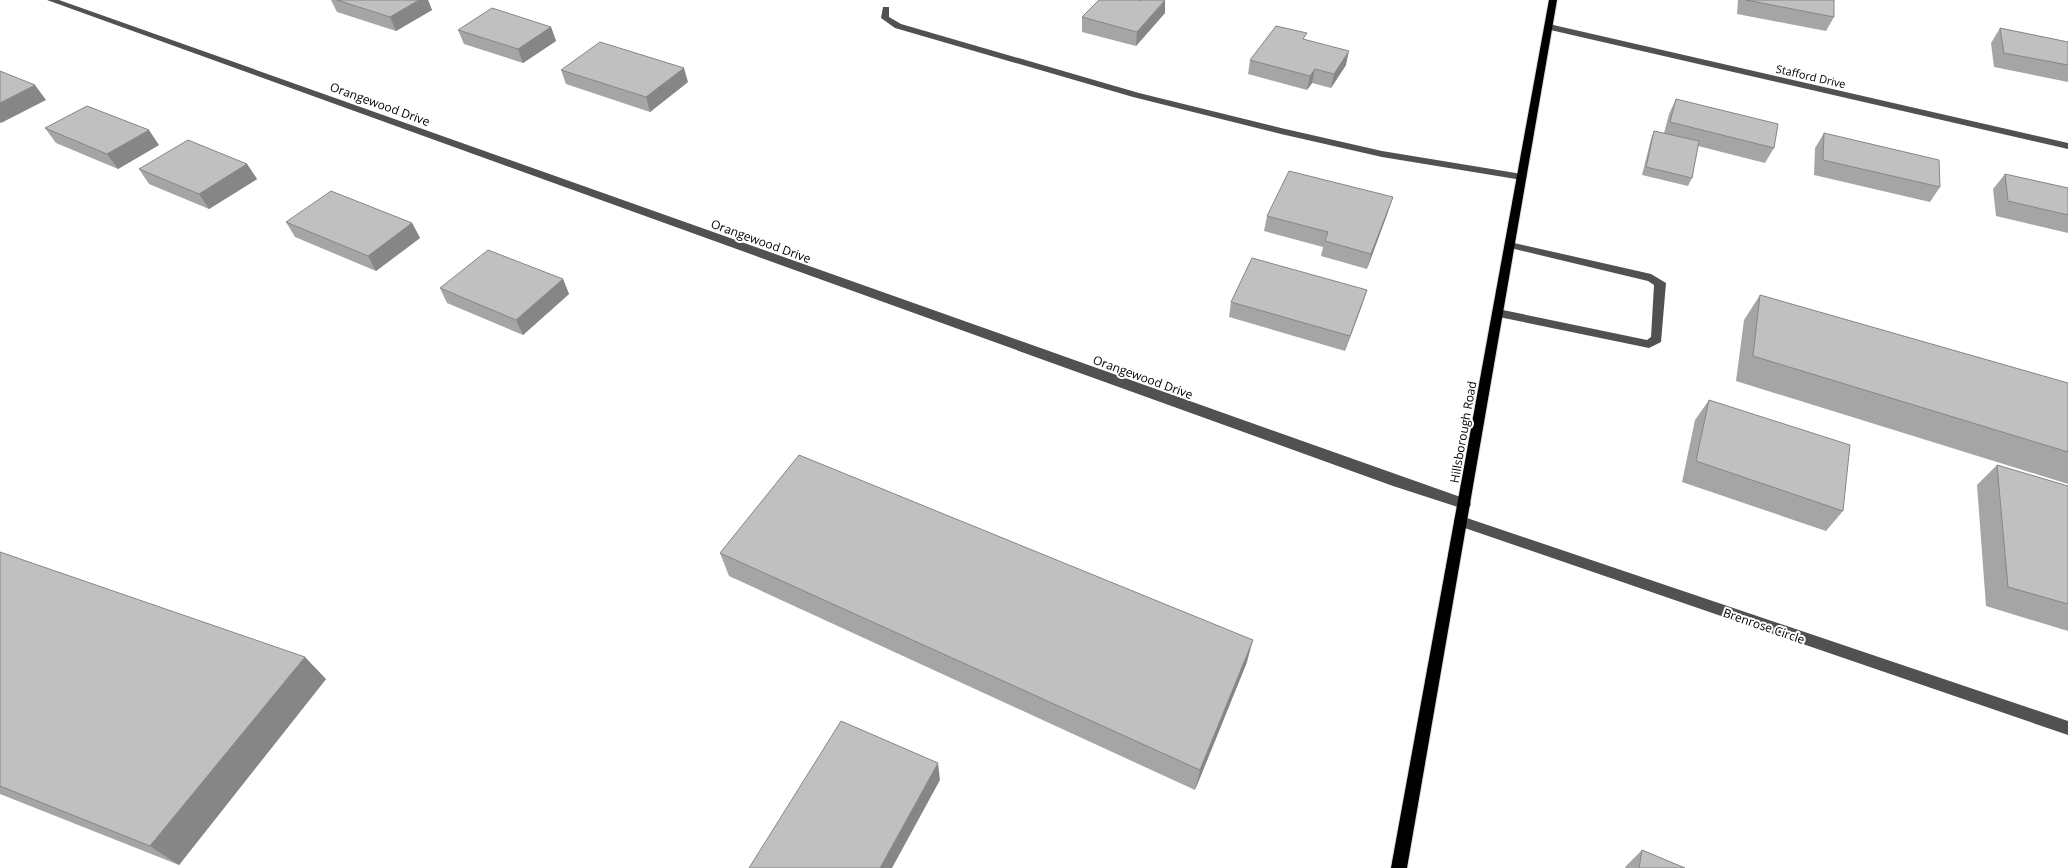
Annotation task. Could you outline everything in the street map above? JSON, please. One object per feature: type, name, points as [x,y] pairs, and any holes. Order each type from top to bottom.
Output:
[{"type":"main road","name":"Hillsborough Road","points":[[1399,868],[1553,0]]},
{"type":"street","name":"Orangewood Drive","points":[[51,0],[1464,504]]},
{"type":"street","points":[[886,10],[885,18],[898,26],[1136,95],[1382,154],[1522,177]]},
{"type":"street","name":"Stafford Drive","points":[[1549,27],[2068,146]]},
{"type":"street","points":[[1498,313],[1649,344],[1657,340],[1660,283],[1651,278],[1510,245]]},
{"type":"street","name":"Brenrose Circle","points":[[1461,521],[2068,728]]},
{"type":"building","points":[[337,0],[419,0],[390,17]]},
{"type":"building","points":[[1099,0],[1165,0],[1137,32],[1082,17]]},
{"type":"building","points":[[1746,0],[1834,0],[1834,17]]},
{"type":"building","points":[[492,8],[551,27],[518,49],[458,30]]},
{"type":"building","points":[[1276,26],[1307,33],[1303,39],[1349,51],[1334,74],[1315,69],[1310,76],[1250,60]]},
{"type":"building","points":[[2000,28],[2068,42],[2068,65],[2004,53]]},
{"type":"building","points":[[600,42],[684,68],[646,97],[561,70]]},
{"type":"building","points":[[0,71],[35,85],[0,103]]},
{"type":"building","points":[[1676,99],[1778,124],[1774,148],[1670,122]]},
{"type":"building","points":[[87,106],[149,130],[107,154],[45,128]]},
{"type":"building","points":[[1654,131],[1699,141],[1692,178],[1646,167]]},
{"type":"building","points":[[1824,133],[1939,160],[1940,187],[1823,160]]},
{"type":"building","points":[[188,140],[247,164],[199,194],[139,169]]},
{"type":"building","points":[[1289,171],[1393,197],[1371,254],[1325,241],[1328,232],[1267,216]]},
{"type":"building","points":[[2005,174],[2068,188],[2068,215],[2008,201]]},
{"type":"building","points":[[331,191],[412,223],[368,256],[286,222]]},
{"type":"building","points":[[488,250],[563,279],[516,320],[440,288]]},
{"type":"building","points":[[1252,258],[1367,290],[1350,336],[1231,302]]},
{"type":"building","points":[[1760,295],[2068,383],[2068,452],[1753,356]]},
{"type":"building","points":[[1709,400],[1850,445],[1843,511],[1696,461]]},
{"type":"building","points":[[799,455],[1253,640],[1200,770],[720,553]]},
{"type":"building","points":[[1997,465],[2068,486],[2068,604],[2008,587]]},
{"type":"building","points":[[0,552],[305,657],[150,846],[0,786]]},
{"type":"building","points":[[841,721],[938,763],[880,868],[749,868]]},
{"type":"building","points":[[1642,850],[1685,868],[1639,868]]}]
